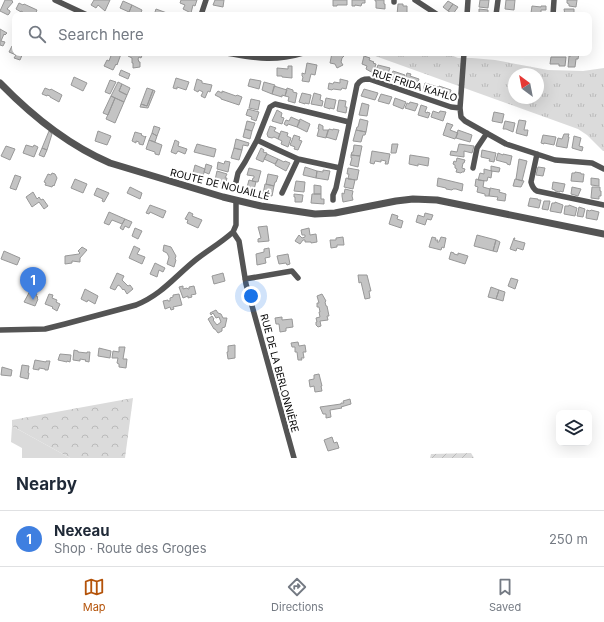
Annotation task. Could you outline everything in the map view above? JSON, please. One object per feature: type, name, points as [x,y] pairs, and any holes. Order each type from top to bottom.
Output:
[{"type":"street","points":[[55,0],[81,12]]},
{"type":"street","points":[[202,12],[206,0]]},
{"type":"street","points":[[415,0],[433,12]]},
{"type":"street","points":[[467,12],[468,0]]},
{"type":"street","points":[[496,12],[498,0]]},
{"type":"street","points":[[553,12],[554,0]]},
{"type":"street","points":[[247,56],[267,59],[292,56]]},
{"type":"street","points":[[464,56],[460,113],[464,120],[506,144],[555,160],[592,164],[604,169]]},
{"type":"street","name":"RUE FRIDA KAHLO","points":[[333,200],[357,85],[361,80],[368,79],[451,107],[460,108]]},
{"type":"street","name":"ROUTE DE NOUAILLÉ","points":[[0,83],[26,109],[66,140],[95,157],[125,168],[236,200],[261,206],[316,214],[335,213],[413,199],[437,200],[604,234]]},
{"type":"street","points":[[236,182],[238,173],[257,140],[270,107],[274,104],[349,122]]},
{"type":"street","points":[[473,168],[477,148],[487,132]]},
{"type":"street","points":[[257,140],[298,159],[340,168]]},
{"type":"street","points":[[537,154],[531,182],[534,190],[604,205]]},
{"type":"street","points":[[282,193],[298,159]]},
{"type":"street","points":[[0,330],[45,328],[72,323],[136,305],[153,297],[163,290],[199,257],[233,232],[236,225],[236,200]]},
{"type":"street","name":"RUE DE LA BERLONNIÈRE","points":[[233,232],[239,241],[245,279],[294,458]]},
{"type":"street","points":[[245,279],[292,271],[298,278]]},
{"type":"green space","points":[[375,56],[453,56],[458,58],[495,60],[537,68],[508,68],[508,104]]},
{"type":"green space","points":[[604,68],[603,151],[587,135],[578,129],[509,104],[544,104],[544,69],[583,71]]},
{"type":"green space","points":[[133,398],[125,458],[70,458],[12,426],[12,420]]},
{"type":"green space","points":[[12,426],[70,458],[22,458],[22,448],[11,442]]},
{"type":"green space","points":[[471,453],[474,458],[430,458],[431,454]]},
{"type":"building","points":[[5,0],[12,0],[13,2],[7,9],[10,11],[8,15],[0,11]]},
{"type":"building","points":[[94,0],[110,0],[105,11],[98,5],[96,8],[91,5]]},
{"type":"building","points":[[181,0],[197,0],[195,6],[193,5],[191,12],[183,9],[185,5],[180,3]]},
{"type":"building","points":[[215,0],[224,0],[223,7],[213,5]]},
{"type":"building","points":[[333,0],[347,0],[347,5],[333,6]]},
{"type":"building","points":[[352,0],[365,0],[365,3],[362,3],[361,6],[352,6]]},
{"type":"building","points":[[375,0],[384,0],[385,9],[376,8]]},
{"type":"building","points":[[480,0],[489,0],[488,8],[479,7]]},
{"type":"building","points":[[506,0],[515,0],[514,10],[505,9]]},
{"type":"building","points":[[567,0],[577,0],[576,7],[569,6]]},
{"type":"building","points":[[123,1],[132,5],[129,12],[120,8]]},
{"type":"building","points":[[448,1],[453,4],[448,11],[443,7]]},
{"type":"building","points":[[19,3],[37,10],[36,12],[21,12],[16,9]]},
{"type":"building","points":[[398,4],[407,6],[407,12],[397,12]]},
{"type":"building","points":[[453,4],[458,7],[454,12],[448,11]]},
{"type":"building","points":[[132,5],[142,10],[141,12],[129,12]]},
{"type":"building","points":[[532,6],[546,6],[546,10],[541,10],[541,12],[531,12]]},
{"type":"building","points":[[156,9],[164,12],[155,12]]},
{"type":"building","points":[[479,9],[488,10],[488,12],[479,12]]},
{"type":"building","points":[[564,9],[574,9],[574,12],[564,12]]},
{"type":"building","points":[[0,29],[7,33],[5,35],[4,34],[1,41],[5,42],[3,46],[0,45]]},
{"type":"building","points":[[12,46],[12,53],[9,52]]},
{"type":"building","points":[[15,56],[22,56],[20,60],[14,58]]},
{"type":"building","points":[[111,56],[120,56],[117,65],[116,64],[113,70],[104,66],[107,60],[109,61]]},
{"type":"building","points":[[128,56],[142,56],[138,59],[140,62],[140,67],[133,68],[132,58]]},
{"type":"building","points":[[331,56],[344,56],[341,62],[343,65],[337,68],[335,64],[330,63]]},
{"type":"building","points":[[364,56],[370,58],[369,60],[376,64],[373,73],[366,69],[367,66],[362,64]]},
{"type":"building","points":[[569,56],[578,56],[578,59],[576,59],[575,67],[568,67]]},
{"type":"building","points":[[551,57],[566,57],[565,66],[550,64]]},
{"type":"building","points":[[307,63],[317,65],[315,75],[311,74],[309,82],[302,81],[302,73],[305,74]]},
{"type":"building","points":[[378,65],[390,68],[387,76],[375,73]]},
{"type":"building","points":[[288,66],[292,66],[292,78],[277,76],[277,68],[288,69]]},
{"type":"building","points":[[121,70],[130,74],[128,79],[119,75]]},
{"type":"building","points":[[393,71],[405,75],[402,83],[390,79]]},
{"type":"building","points":[[407,73],[411,74],[410,76],[419,79],[416,87],[404,83]]},
{"type":"building","points":[[74,77],[87,83],[83,91],[71,85]]},
{"type":"building","points":[[176,78],[189,82],[186,90],[177,87],[177,89],[173,88]]},
{"type":"building","points":[[197,79],[202,81],[202,83],[212,85],[210,92],[208,91],[205,98],[201,96],[203,92],[194,90]]},
{"type":"building","points":[[250,79],[261,81],[259,89],[248,86]]},
{"type":"building","points":[[340,79],[348,81],[346,89],[328,89],[329,83],[340,83]]},
{"type":"building","points":[[110,80],[116,82],[110,94],[105,92]]},
{"type":"building","points":[[118,82],[122,84],[119,91],[127,95],[124,102],[111,96]]},
{"type":"building","points":[[264,82],[275,85],[272,94],[262,90]]},
{"type":"building","points":[[425,83],[438,87],[435,94],[423,91]]},
{"type":"building","points":[[122,84],[130,88],[127,95],[119,91]]},
{"type":"building","points":[[274,86],[287,90],[285,96],[282,95],[282,97],[272,94]]},
{"type":"building","points":[[439,86],[451,90],[449,97],[437,94]]},
{"type":"building","points":[[45,88],[51,89],[62,95],[59,102],[50,96],[42,94]]},
{"type":"building","points":[[147,88],[153,90],[147,106],[141,104]]},
{"type":"building","points":[[287,88],[297,93],[295,103],[288,101],[289,97],[285,96]]},
{"type":"building","points":[[364,89],[378,93],[375,100],[361,96]]},
{"type":"building","points":[[153,90],[155,91],[148,108],[140,107],[141,104],[147,106]]},
{"type":"building","points":[[218,91],[242,97],[239,105],[221,99],[215,95]]},
{"type":"building","points":[[302,93],[311,95],[309,104],[299,102]]},
{"type":"building","points":[[314,93],[321,95],[320,100],[323,101],[322,106],[311,104]]},
{"type":"building","points":[[381,94],[392,97],[389,104],[378,101]]},
{"type":"building","points":[[111,96],[115,98],[108,115],[103,113]]},
{"type":"building","points":[[115,98],[124,102],[115,123],[106,119]]},
{"type":"building","points":[[326,98],[336,100],[334,109],[324,107]]},
{"type":"building","points":[[395,98],[406,102],[403,109],[393,105]]},
{"type":"building","points":[[251,99],[260,101],[258,110],[249,108]]},
{"type":"building","points":[[339,100],[346,101],[346,113],[337,111]]},
{"type":"building","points":[[410,102],[418,104],[415,111],[405,108],[407,103],[409,104]]},
{"type":"building","points":[[362,103],[369,105],[367,116],[359,115]]},
{"type":"building","points":[[421,105],[427,107],[425,112],[430,113],[428,118],[418,115]]},
{"type":"building","points":[[248,109],[259,112],[256,121],[251,119],[252,117],[246,115]]},
{"type":"building","points":[[277,110],[282,113],[281,117],[284,118],[282,124],[272,121]]},
{"type":"building","points":[[433,111],[439,113],[440,111],[446,112],[443,121],[431,117]]},
{"type":"building","points":[[494,112],[504,114],[502,123],[492,121]]},
{"type":"building","points":[[291,117],[300,121],[297,127],[288,124],[287,126],[284,124],[286,120],[289,121]]},
{"type":"building","points":[[300,119],[310,124],[307,132],[297,127]]},
{"type":"building","points":[[360,119],[368,121],[366,132],[356,130]]},
{"type":"building","points":[[519,120],[526,121],[524,130],[528,130],[527,136],[516,133]]},
{"type":"building","points":[[247,121],[255,123],[252,131],[245,129]]},
{"type":"building","points":[[505,121],[515,123],[513,132],[503,129]]},
{"type":"building","points":[[447,123],[453,125],[450,130],[458,133],[455,139],[443,135]]},
{"type":"building","points":[[319,124],[323,126],[323,130],[328,130],[326,138],[317,136]]},
{"type":"building","points":[[154,126],[160,128],[157,136],[152,133]]},
{"type":"building","points":[[270,126],[276,128],[274,131],[280,134],[278,139],[268,137],[267,134]]},
{"type":"building","points":[[245,129],[252,131],[250,139],[243,137]]},
{"type":"building","points":[[329,129],[339,130],[336,140],[326,137]]},
{"type":"building","points":[[356,130],[366,132],[365,135],[363,135],[361,142],[353,141]]},
{"type":"building","points":[[458,130],[472,135],[470,142],[456,138]]},
{"type":"building","points":[[49,131],[52,134],[47,150],[42,148]]},
{"type":"building","points":[[98,131],[111,136],[107,145],[95,141]]},
{"type":"building","points":[[281,131],[288,133],[287,136],[291,138],[288,147],[281,144],[282,141],[278,139]]},
{"type":"building","points":[[135,132],[142,134],[141,135],[145,137],[146,136],[143,145],[139,144],[139,142],[136,141],[136,143],[132,141]]},
{"type":"building","points":[[152,133],[157,136],[155,142],[149,140]]},
{"type":"building","points":[[564,134],[569,134],[567,148],[556,146],[558,138],[562,139]]},
{"type":"building","points":[[294,135],[300,137],[299,140],[302,141],[298,150],[294,149],[295,147],[290,145]]},
{"type":"building","points":[[543,135],[556,137],[554,145],[541,143]]},
{"type":"building","points":[[574,136],[581,138],[579,146],[583,147],[582,151],[572,148]]},
{"type":"building","points":[[236,139],[249,143],[248,146],[243,145],[242,150],[234,148]]},
{"type":"building","points":[[149,140],[162,145],[159,155],[146,149]]},
{"type":"building","points":[[175,140],[179,142],[178,146],[187,149],[185,154],[178,151],[176,154],[171,152]]},
{"type":"building","points":[[197,144],[216,149],[214,157],[194,152]]},
{"type":"building","points":[[392,144],[398,144],[396,153],[391,153]]},
{"type":"building","points":[[459,144],[474,146],[472,153],[464,151],[464,157],[450,155],[451,151],[457,152]]},
{"type":"building","points":[[26,145],[33,147],[34,145],[38,147],[34,157],[23,153]]},
{"type":"building","points":[[354,145],[362,146],[360,156],[351,155]]},
{"type":"building","points":[[6,146],[15,149],[10,160],[1,156]]},
{"type":"building","points":[[42,148],[47,150],[44,157],[39,155]]},
{"type":"building","points":[[234,148],[242,150],[239,160],[231,158]]},
{"type":"building","points":[[261,148],[264,150],[263,152],[267,153],[263,162],[256,159]]},
{"type":"building","points":[[482,150],[496,153],[494,162],[489,161],[490,159],[481,157]]},
{"type":"building","points":[[372,151],[390,154],[388,164],[385,164],[386,161],[381,160],[381,162],[375,161],[374,164],[370,163]]},
{"type":"building","points":[[498,153],[512,156],[510,165],[496,160]]},
{"type":"building","points":[[267,154],[278,159],[275,164],[264,159]]},
{"type":"building","points":[[351,155],[360,156],[358,167],[350,165],[352,158]]},
{"type":"building","points":[[410,155],[429,158],[428,166],[409,164]]},
{"type":"building","points":[[457,158],[465,160],[462,168],[465,169],[464,172],[456,172],[457,169],[453,164],[454,161],[456,162]]},
{"type":"building","points":[[278,159],[290,163],[286,171],[275,165]]},
{"type":"building","points":[[519,159],[527,161],[522,181],[516,179]]},
{"type":"building","points":[[225,161],[230,162],[228,172],[217,169],[218,162],[224,164]]},
{"type":"building","points":[[206,164],[212,166],[209,174],[204,172]]},
{"type":"building","points":[[195,165],[205,169],[203,176],[193,173]]},
{"type":"building","points":[[491,166],[500,168],[499,172],[491,171]]},
{"type":"building","points":[[305,167],[317,171],[316,178],[303,175]]},
{"type":"building","points":[[538,167],[545,168],[543,176],[536,175]]},
{"type":"building","points":[[249,168],[261,171],[258,182],[252,181],[254,176],[247,175]]},
{"type":"building","points":[[348,168],[359,170],[357,180],[348,179]]},
{"type":"building","points":[[484,169],[492,171],[491,178],[488,177],[487,181],[478,180],[480,173],[484,174]]},
{"type":"building","points":[[323,170],[330,171],[328,180],[316,178],[317,171],[323,172]]},
{"type":"building","points":[[217,171],[227,174],[225,178],[227,178],[225,186],[221,184],[221,181],[215,180]]},
{"type":"building","points":[[575,172],[584,174],[583,182],[571,181],[572,173]]},
{"type":"building","points":[[52,173],[55,174],[57,178],[54,186],[53,185],[52,187],[45,185],[46,183],[44,182],[48,174],[51,175]]},
{"type":"building","points":[[268,174],[278,176],[274,186],[266,184]]},
{"type":"building","points":[[15,175],[21,177],[16,190],[10,188]]},
{"type":"building","points":[[346,178],[355,180],[353,189],[344,187]]},
{"type":"building","points":[[438,178],[463,184],[462,191],[437,186]]},
{"type":"building","points":[[591,178],[599,179],[599,186],[591,185]]},
{"type":"building","points":[[75,179],[87,184],[83,193],[71,188]]},
{"type":"building","points":[[476,179],[484,181],[483,187],[490,189],[489,196],[485,196],[485,194],[477,192],[478,187],[475,186]]},
{"type":"building","points":[[515,179],[524,181],[521,187],[513,186]]},
{"type":"building","points":[[249,180],[256,182],[253,193],[246,191]]},
{"type":"building","points":[[296,181],[305,182],[304,192],[294,191]]},
{"type":"building","points":[[553,182],[565,184],[563,192],[552,189]]},
{"type":"building","points":[[265,184],[274,186],[272,196],[263,194]]},
{"type":"building","points":[[314,185],[321,186],[321,194],[314,194]]},
{"type":"building","points":[[130,187],[142,193],[140,199],[127,193]]},
{"type":"building","points":[[572,187],[581,189],[578,196],[571,194]]},
{"type":"building","points":[[592,187],[600,187],[601,196],[599,196],[599,199],[591,198]]},
{"type":"building","points":[[97,188],[109,193],[104,202],[102,201],[103,199],[94,195]]},
{"type":"building","points":[[490,188],[500,190],[499,192],[506,194],[505,201],[497,200],[498,197],[489,196]]},
{"type":"building","points":[[345,189],[353,191],[353,200],[343,202],[342,193],[344,194]]},
{"type":"building","points":[[33,192],[37,199],[39,197],[41,200],[43,199],[48,206],[44,209],[39,202],[32,207],[26,197]]},
{"type":"building","points":[[294,194],[303,195],[302,202],[295,202]]},
{"type":"building","points":[[312,194],[321,194],[321,199],[324,199],[324,204],[311,203]]},
{"type":"building","points":[[530,198],[541,200],[539,208],[528,206]]},
{"type":"building","points":[[544,201],[550,201],[548,210],[542,209]]},
{"type":"building","points":[[555,202],[563,205],[561,213],[550,211],[552,203]]},
{"type":"building","points":[[150,205],[166,211],[163,218],[150,212],[149,214],[146,213]]},
{"type":"building","points":[[569,205],[577,208],[575,216],[564,214],[565,206]]},
{"type":"building","points":[[579,207],[585,209],[583,217],[577,216]]},
{"type":"building","points":[[587,210],[599,212],[597,220],[586,218]]},
{"type":"building","points":[[109,212],[125,219],[122,224],[112,220],[109,225],[104,223]]},
{"type":"building","points":[[189,212],[193,214],[192,216],[202,220],[198,228],[187,223],[188,220],[185,219]]},
{"type":"building","points":[[425,213],[433,215],[431,220],[427,219],[425,225],[416,222],[418,215],[424,217]]},
{"type":"building","points":[[392,214],[398,216],[397,219],[403,221],[401,228],[389,224]]},
{"type":"building","points":[[125,219],[132,222],[129,228],[125,226],[123,230],[120,228]]},
{"type":"building","points":[[267,226],[269,241],[258,242],[258,239],[261,238],[258,227]]},
{"type":"building","points":[[135,228],[142,231],[138,239],[132,236]]},
{"type":"building","points":[[309,228],[310,235],[316,234],[317,242],[311,243],[303,240],[300,244],[295,241],[299,235],[302,238],[305,237],[305,235],[302,235],[301,230]]},
{"type":"building","points":[[477,235],[496,240],[493,251],[474,246]]},
{"type":"building","points":[[343,237],[344,245],[337,245],[337,247],[331,248],[330,240],[336,240],[336,238]]},
{"type":"building","points":[[432,237],[436,238],[435,240],[438,240],[437,242],[439,242],[441,237],[446,238],[444,248],[442,247],[441,250],[429,247]]},
{"type":"building","points":[[514,238],[514,240],[525,243],[523,250],[517,248],[516,251],[510,249]]},
{"type":"building","points":[[496,240],[500,242],[497,252],[493,251]]},
{"type":"building","points":[[164,245],[171,247],[176,256],[174,267],[167,264],[169,257],[167,253],[163,251]]},
{"type":"building","points":[[134,246],[140,249],[137,254],[145,257],[142,264],[129,258]]},
{"type":"building","points":[[82,247],[87,250],[80,258],[80,262],[72,261],[72,263],[65,264],[65,256],[79,254],[80,253],[78,251]]},
{"type":"building","points":[[269,248],[270,257],[265,258],[266,263],[257,265],[256,254],[264,252],[264,249]]},
{"type":"building","points":[[4,251],[20,258],[17,265],[1,259]]},
{"type":"building","points":[[451,252],[458,255],[458,253],[468,256],[465,264],[449,259]]},
{"type":"building","points":[[288,254],[290,264],[279,264],[277,256]]},
{"type":"building","points":[[155,263],[165,268],[163,272],[159,270],[157,277],[150,274]]},
{"type":"building","points":[[32,271],[37,273],[32,284],[28,282]]},
{"type":"building","points":[[117,273],[124,276],[122,280],[133,289],[127,294],[124,289],[123,290],[118,285],[115,290],[110,288]]},
{"type":"building","points":[[223,273],[225,281],[214,284],[212,276]]},
{"type":"building","points":[[358,275],[367,275],[371,291],[369,291],[370,298],[365,299],[361,282],[359,283]]},
{"type":"building","points":[[511,278],[518,280],[515,289],[508,286]]},
{"type":"building","points":[[183,286],[183,289],[189,289],[189,287],[194,286],[196,294],[191,295],[192,297],[188,298],[188,296],[183,298],[179,287]]},
{"type":"building","points":[[491,287],[499,290],[496,299],[488,297]]},
{"type":"building","points":[[85,289],[98,296],[95,304],[88,300],[87,302],[81,299]]},
{"type":"building","points":[[499,290],[505,292],[503,301],[496,299]]},
{"type":"building","points":[[30,291],[37,294],[36,296],[38,297],[35,306],[24,302]]},
{"type":"building","points":[[49,294],[53,295],[52,298],[57,300],[56,302],[60,304],[57,311],[52,308],[53,307],[45,304]]},
{"type":"building","points":[[179,294],[182,305],[173,307],[174,309],[171,310],[170,307],[165,309],[163,301],[170,301],[170,298],[173,297],[173,295]]},
{"type":"building","points":[[322,294],[326,301],[329,316],[327,316],[328,320],[320,321],[321,326],[318,327],[316,325],[316,318],[320,317],[320,312],[319,307],[317,307],[317,303],[319,303],[317,296]]},
{"type":"building","points":[[216,310],[223,318],[227,318],[225,327],[218,333],[208,319],[212,316],[217,325],[221,322],[219,317],[216,318],[213,313],[211,315],[210,313]]},
{"type":"building","points":[[282,317],[282,320],[292,319],[293,327],[286,328],[286,331],[280,332],[279,324],[276,324],[275,318]]},
{"type":"building","points":[[298,342],[299,346],[305,345],[306,352],[303,352],[304,358],[301,358],[302,360],[298,360],[295,347],[292,347],[291,343]]},
{"type":"building","points":[[235,345],[235,358],[228,359],[228,346]]},
{"type":"building","points":[[119,347],[125,347],[123,359],[127,359],[126,368],[119,367],[119,364],[117,363],[118,358],[112,358],[113,351],[119,352]]},
{"type":"building","points":[[99,348],[111,351],[110,358],[98,356]]},
{"type":"building","points":[[74,350],[78,352],[90,352],[89,362],[80,359],[80,361],[73,360]]},
{"type":"building","points":[[60,354],[71,355],[70,362],[58,360]]},
{"type":"building","points":[[35,360],[46,362],[50,361],[48,370],[39,368],[39,370],[33,369]]},
{"type":"building","points":[[22,365],[29,366],[28,379],[20,377]]},
{"type":"building","points":[[2,367],[12,370],[11,376],[1,375]]},
{"type":"building","points":[[319,374],[322,391],[315,392],[314,386],[310,387],[309,380],[314,379],[314,375]]},
{"type":"building","points":[[350,399],[351,404],[341,407],[342,408],[330,410],[331,417],[326,418],[326,414],[323,414],[320,407],[341,404],[344,403],[343,401]]},
{"type":"building","points":[[332,437],[334,443],[337,442],[339,448],[328,451],[324,440]]},
{"type":"place","name":"Nexeau","points":[[33,300]]}]
